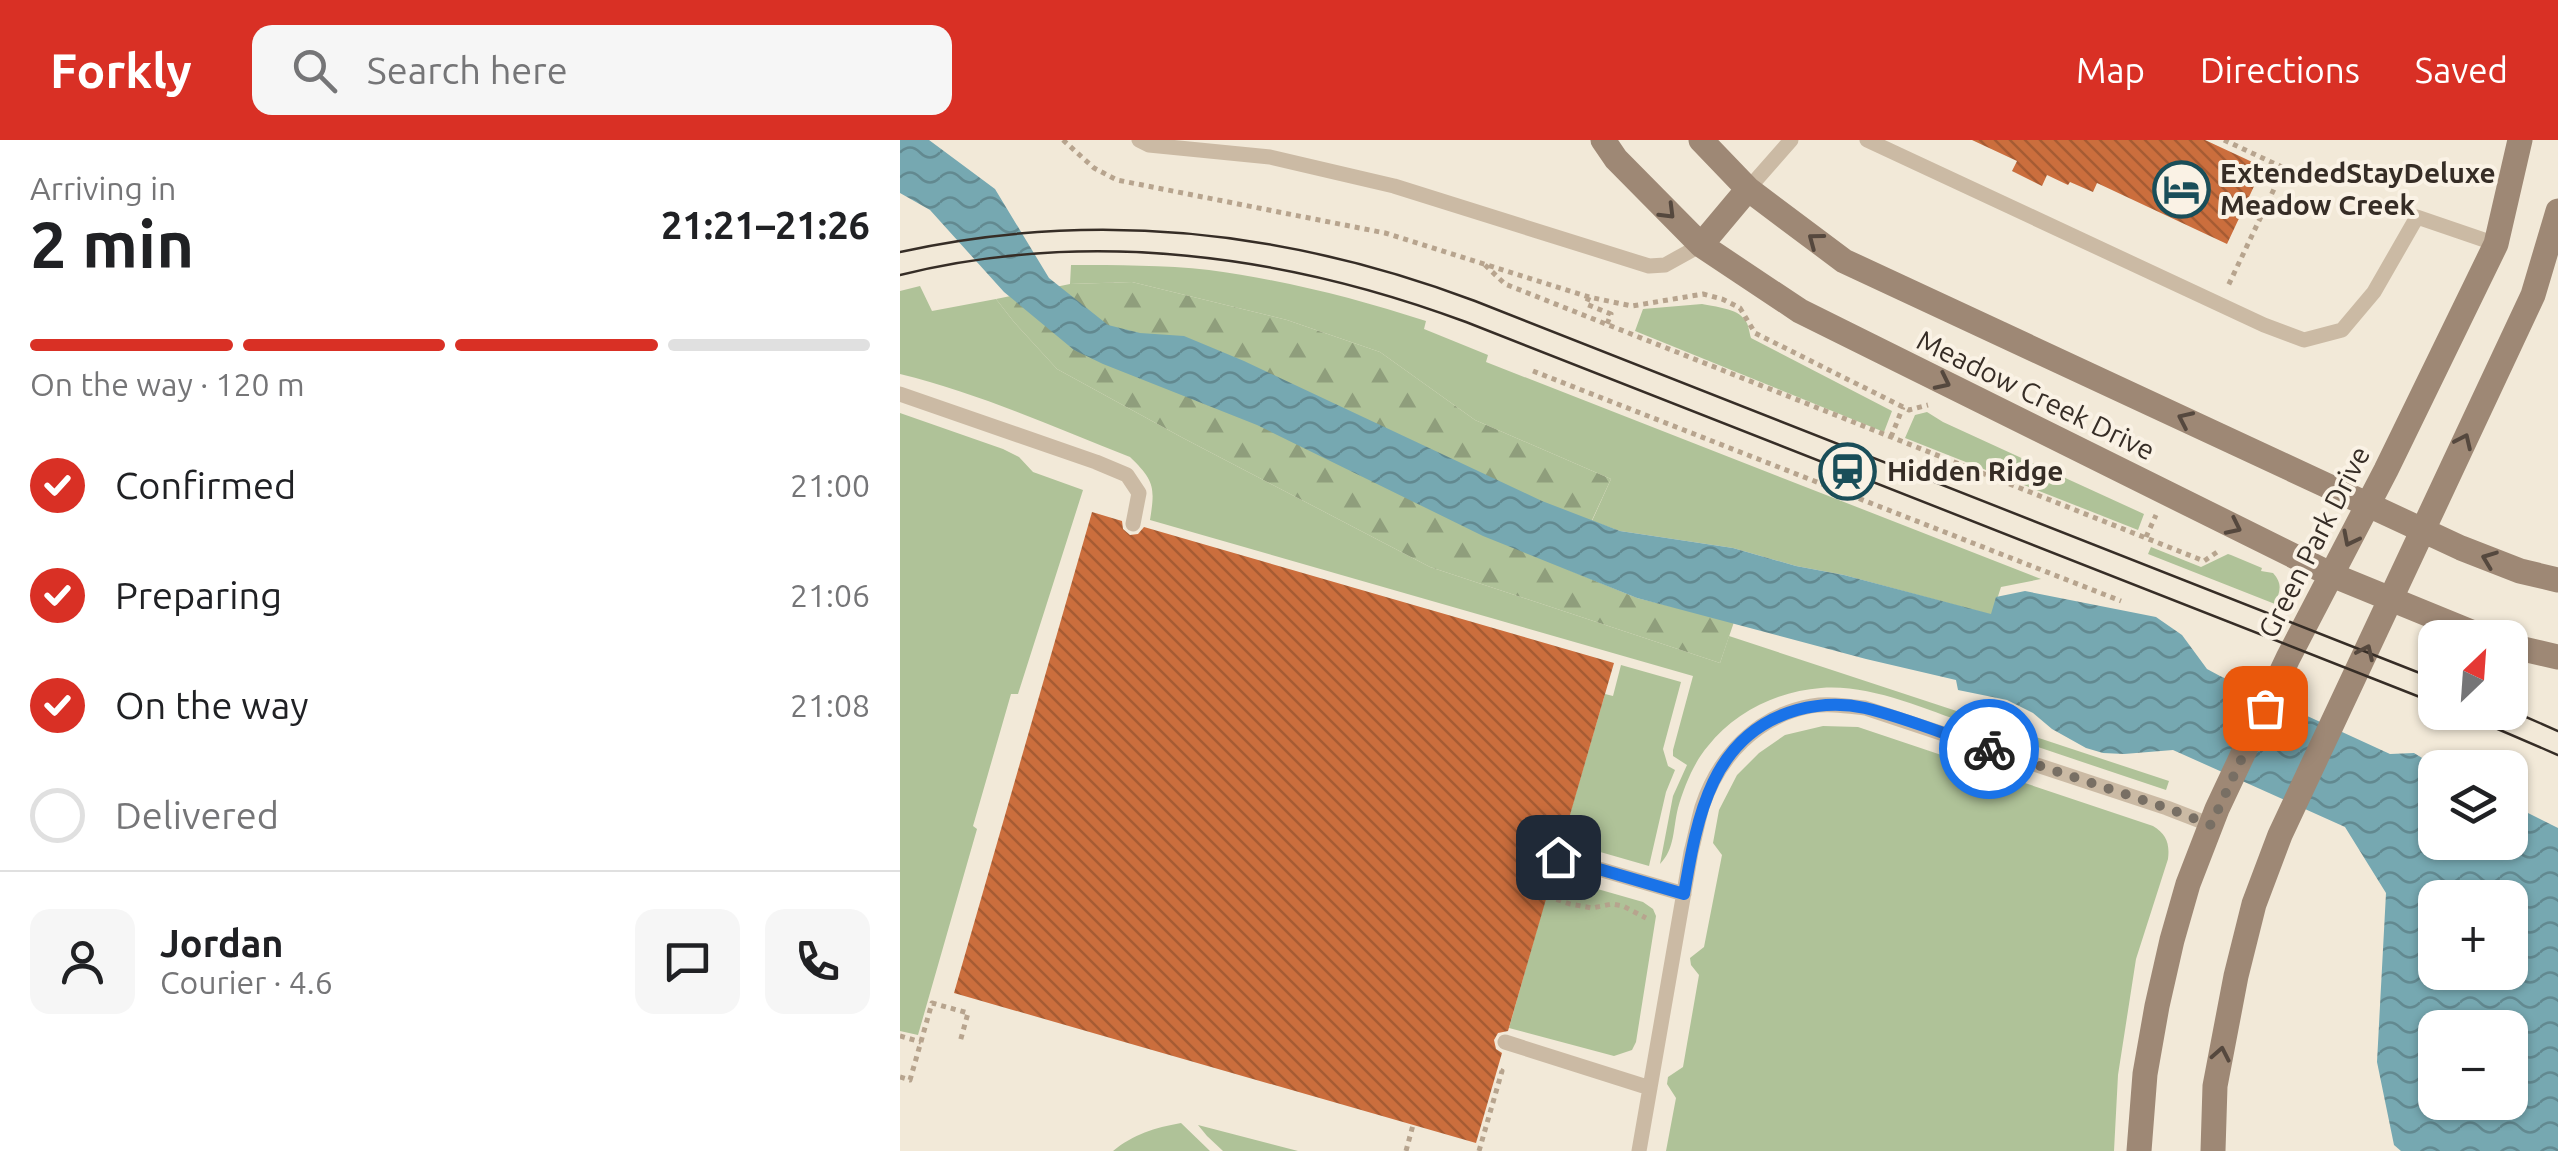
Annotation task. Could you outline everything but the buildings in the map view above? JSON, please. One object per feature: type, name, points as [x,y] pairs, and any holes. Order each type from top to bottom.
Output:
[{"type":"street","name":"Meadow Creek Drive","points":[[1603,140],[1616,159],[1701,245],[1800,311],[2332,575],[2441,620]]},
{"type":"street","name":"Meadow Creek Drive","points":[[1700,140],[1748,190],[1844,262],[2423,530],[2520,571],[2558,580]]},
{"type":"street","name":"Green Park Drive","points":[[2140,1151],[2145,1074],[2172,940],[2188,884],[2214,817],[2288,658],[2496,244],[2520,140]]},
{"type":"street","points":[[1701,245],[1748,190]]},
{"type":"street","points":[[2213,1151],[2215,1086],[2254,904],[2280,835],[2533,295],[2558,211]]},
{"type":"street","points":[[2528,650],[2558,656]]},
{"type":"lane","points":[[1138,140],[1149,145],[1270,157],[1394,186],[1649,266],[1665,265],[1701,245]]},
{"type":"lane","points":[[1748,190],[1792,140]]},
{"type":"lane","points":[[1867,140],[2304,340],[2342,330],[2374,292],[2417,217],[2496,244]]},
{"type":"lane","points":[[900,394],[1127,475],[1138,493],[1133,524]]},
{"type":"lane","points":[[1639,1151],[1702,806],[1731,752],[1770,719],[1813,706],[1865,708],[2167,808],[2214,817]]},
{"type":"lane","points":[[1558,857],[1684,894]]},
{"type":"lane","points":[[1505,1042],[1650,1088]]},
{"type":"path","points":[[1062,140],[1094,168],[1117,180],[1384,233],[1589,297],[1632,306],[1703,294],[1740,308],[1755,333],[1909,410],[1929,404]]},
{"type":"path","points":[[2219,304],[2284,168],[2224,140]]},
{"type":"path","points":[[1484,264],[1505,284],[2204,561],[2226,544]]},
{"type":"path","points":[[1589,297],[1586,304],[1611,314],[1607,324]]},
{"type":"path","points":[[1534,370],[2121,601]]},
{"type":"path","points":[[1891,437],[1903,407]]},
{"type":"path","points":[[2146,538],[2157,512]]},
{"type":"path","points":[[1546,896],[1592,908],[1623,906],[1646,918]]},
{"type":"path","points":[[900,1077],[910,1080],[932,1003],[968,1013],[960,1042]]},
{"type":"path","points":[[900,1036],[921,1042]]},
{"type":"path","points":[[1479,1151],[1502,1071],[1497,1069]]},
{"type":"path","points":[[1406,1151],[1413,1125]]},
{"type":"green space","points":[[1071,265],[1175,267],[1237,274],[1319,291],[1426,321],[1424,329],[1488,355],[1486,362],[2041,579],[2001,587],[1992,615],[1733,548],[1620,531],[1592,521],[1611,479],[1475,420],[1380,352],[1287,320],[1132,282],[1070,284]]},
{"type":"green space","points":[[1132,282],[1287,320],[1380,352],[1475,420],[1611,479],[1569,570],[1637,598],[1734,622],[1720,663],[1430,567],[1057,369],[996,299],[1070,284]]},
{"type":"green space","points":[[920,286],[932,311],[996,299],[1057,369],[1430,567],[1720,663],[1729,636],[2169,781],[2166,790],[1896,699],[1840,688],[1805,690],[1744,713],[1708,746],[1686,783],[1671,845],[1660,864],[1673,796],[1687,765],[1673,756],[1673,750],[1693,676],[1150,520],[1151,486],[1130,457],[988,401],[900,374],[900,291]]},
{"type":"green space","points":[[1702,304],[1737,313],[1746,322],[1751,338],[1892,411],[1884,432],[1635,331],[1643,309]]},
{"type":"green space","points":[[1927,412],[2144,514],[2138,530],[1905,438],[1915,415]]},
{"type":"green space","points":[[900,413],[1003,449],[1019,457],[1033,472],[1083,490],[1018,694],[1011,694],[918,1035],[900,1031]]},
{"type":"green space","points":[[2151,547],[2201,567],[2228,554],[2273,573],[2280,588],[2275,604],[2148,554]]},
{"type":"green space","points":[[1621,665],[1681,682],[1663,749],[1668,766],[1675,770],[1649,866],[1562,841],[1605,694],[1613,696]]},
{"type":"green space","points":[[1823,726],[1858,727],[2153,826],[2164,836],[2168,859],[2136,959],[2118,1075],[2114,1151],[1666,1151],[1676,1098],[1667,1084],[1668,1077],[1683,1067],[1699,975],[1690,958],[1704,947],[1722,855],[1713,843],[1719,810],[1737,775],[1759,753],[1785,735]]},
{"type":"green space","points":[[1552,876],[1643,902],[1653,909],[1656,916],[1632,1050],[1614,1056],[1509,1028]]},
{"type":"green space","points":[[1181,1123],[1210,1151],[1113,1151],[1145,1132]]},
{"type":"green space","points":[[1198,1125],[1298,1151],[1223,1151]]},
{"type":"water","points":[[900,140],[929,140],[995,189],[1049,278],[1108,325],[1140,333],[1184,336],[1542,501],[1620,531],[1733,548],[1991,614],[1996,597],[2025,591],[2156,617],[2182,635],[2207,669],[2220,676],[2390,754],[2418,755],[2418,860],[2528,860],[2528,813],[2558,828],[2558,1151],[2401,1151],[2394,1145],[2377,1062],[2386,893],[2345,827],[2173,750],[2124,754],[2086,748],[2007,700],[1958,690],[1956,680],[1637,598],[1483,536],[1257,425],[1074,350],[1004,292],[930,210],[900,193]]},
{"type":"tram line","points":[[900,252],[973,239],[1119,230],[1263,243],[1405,277],[1475,301],[2418,672]]},
{"type":"tram line","points":[[900,275],[971,261],[1043,253],[1115,252],[1258,265],[1398,299],[1466,322],[2418,696]]},
{"type":"tram line","points":[[2528,718],[2558,731]]},
{"type":"tram line","points":[[2500,730],[2558,755]]},
{"type":"way so far","points":[[1989,749],[2211,825],[2265,708]]},
{"type":"place","name":"ExtendedStayDeluxe Meadow Creek","points":[[2181,189]]},
{"type":"place","name":"Hidden Ridge","points":[[1848,471]]},
{"type":"route","points":[[1558,857],[1684,894],[1702,806],[1714,778],[1746,736],[1770,719],[1789,712],[1813,706],[1865,708],[1989,749]]}]
